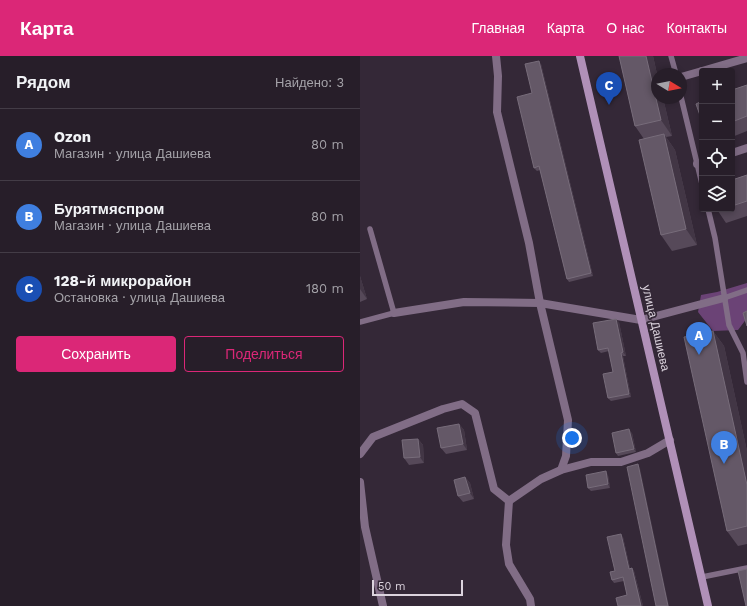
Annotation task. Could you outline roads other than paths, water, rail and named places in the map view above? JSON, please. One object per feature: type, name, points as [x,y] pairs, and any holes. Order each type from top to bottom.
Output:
[{"type":"street","points":[[496,56],[498,76],[497,112],[529,243],[540,303],[568,420],[566,456],[561,470]]},
{"type":"street","name":"улица Дашиева","points":[[580,56],[708,606]]},
{"type":"street","points":[[712,68],[747,58]]},
{"type":"street","points":[[687,76],[699,72]]},
{"type":"street","points":[[735,152],[747,148]]},
{"type":"street","points":[[394,313],[464,302],[540,303],[641,320],[724,298]]},
{"type":"street","points":[[360,454],[373,437],[443,409],[462,404],[475,413],[494,489],[509,501]]},
{"type":"street","points":[[509,501],[541,479],[561,470],[591,462],[621,462],[648,453],[670,440]]},
{"type":"street","points":[[360,482],[365,527],[384,606]]},
{"type":"street","points":[[509,501],[506,545],[509,564],[530,599],[531,606]]},
{"type":"lane","points":[[671,56],[674,68]]},
{"type":"lane","points":[[683,104],[699,160]]},
{"type":"lane","points":[[709,212],[715,238],[729,325],[743,352],[747,382]]},
{"type":"lane","points":[[360,322],[394,313],[370,229]]},
{"type":"lane","points":[[724,298],[747,290]]},
{"type":"lane","points":[[702,578],[747,568]]},
{"type":"place","name":"128-й микрорайон","points":[[609,105]]},
{"type":"place","name":"Ozon","points":[[699,355]]},
{"type":"place","name":"Бурятмяспром","points":[[724,464]]}]
